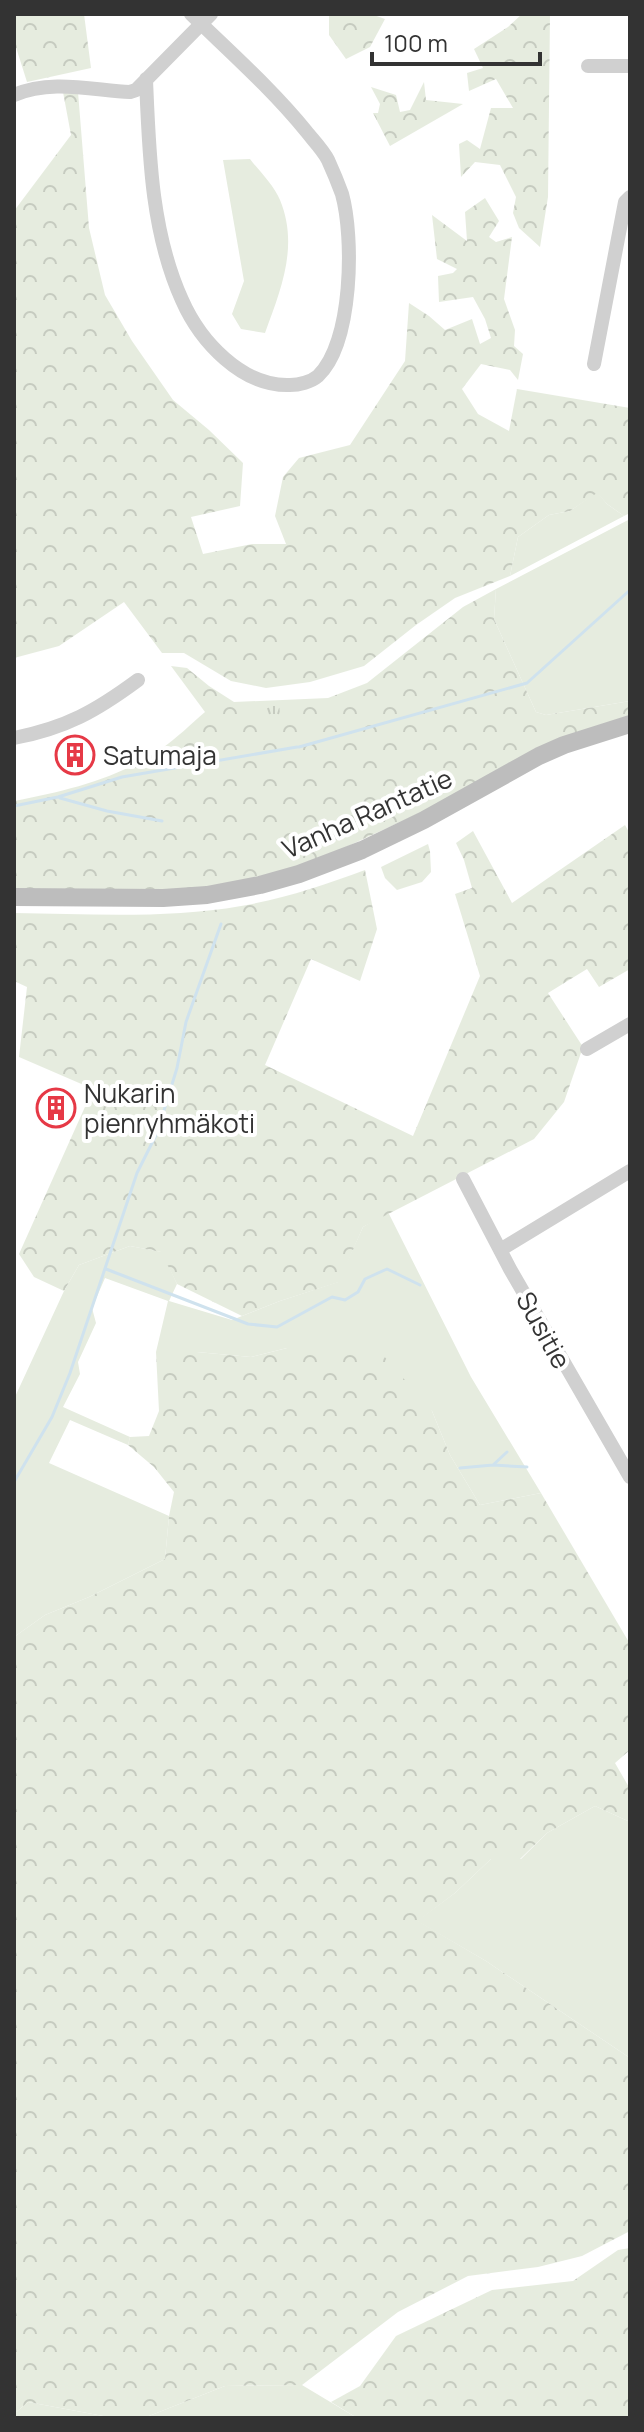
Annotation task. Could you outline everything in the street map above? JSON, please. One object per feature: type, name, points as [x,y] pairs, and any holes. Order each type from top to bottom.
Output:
[{"type":"main road","name":"Vanha Rantatie","points":[[14,897],[207,895],[242,890],[299,874],[362,850],[424,820],[564,745],[630,724]]},
{"type":"street","points":[[14,95],[34,88],[64,86],[136,90],[201,17],[289,109],[326,157],[342,194],[348,232],[347,293],[334,350],[318,376],[301,385],[265,384],[242,371],[210,344],[182,301],[167,256],[156,207],[146,79]]},
{"type":"street","points":[[588,66],[630,66]]},
{"type":"street","points":[[594,364],[625,202],[630,197]]},
{"type":"street","points":[[14,738],[58,727],[94,711],[138,680]]},
{"type":"street","points":[[587,1049],[630,1024]]},
{"type":"street","points":[[500,1250],[626,1174],[630,1192]]},
{"type":"street","name":"Susitie","points":[[463,1179],[500,1250],[630,1477]]},
{"type":"green space","points":[[14,14],[84,14],[91,68],[27,82],[14,41]]},
{"type":"green space","points":[[329,14],[371,14],[385,19],[370,47],[346,59],[329,35]]},
{"type":"green space","points":[[522,14],[550,14],[548,197],[540,247],[519,228],[513,213],[516,197],[500,165],[475,162],[461,177],[459,144],[467,140],[480,149],[491,108],[513,108],[496,79],[469,91],[467,73],[483,68],[474,49]]},
{"type":"green space","points":[[424,82],[426,100],[463,104],[390,146],[373,113],[378,113],[380,104],[371,87],[396,95],[400,112],[410,110]]},
{"type":"green space","points":[[63,92],[78,92],[89,228],[105,295],[173,400],[243,463],[240,506],[191,517],[203,554],[252,544],[286,544],[275,516],[283,477],[299,458],[350,445],[405,361],[409,303],[445,330],[472,319],[480,344],[491,338],[473,297],[439,302],[438,276],[457,269],[437,259],[432,215],[467,241],[465,212],[485,198],[499,221],[489,237],[496,242],[512,237],[504,299],[515,330],[514,346],[523,354],[518,380],[510,370],[481,364],[462,389],[478,414],[509,431],[517,389],[630,408],[630,513],[624,516],[597,493],[570,511],[549,515],[518,537],[510,576],[455,598],[364,666],[310,682],[266,688],[231,681],[184,653],[162,653],[124,602],[59,646],[14,658],[14,211],[71,135]]},
{"type":"green space","points":[[250,159],[277,194],[288,234],[286,267],[265,333],[241,329],[232,314],[244,281],[223,160]]},
{"type":"green space","points":[[597,492],[624,516],[510,576],[518,537],[549,515],[570,511]]},
{"type":"green space","points":[[630,519],[630,701],[546,715],[536,712],[494,619],[496,589]]},
{"type":"green space","points":[[496,589],[494,619],[536,712],[546,715],[630,701],[630,716],[320,859],[236,887],[14,890],[14,801],[72,788],[127,768],[167,745],[205,712],[171,666],[187,668],[234,702],[328,698],[367,683],[463,607]]},
{"type":"green space","points":[[279,703],[281,727],[246,723],[244,706]]},
{"type":"green space","points":[[625,825],[630,834],[630,969],[599,987],[587,969],[548,993],[583,1047],[564,1102],[534,1139],[363,1227],[339,1282],[242,1316],[177,1284],[161,1252],[130,1246],[79,1265],[64,1291],[34,1277],[19,1254],[93,1089],[19,1057],[27,987],[14,981],[14,913],[128,915],[213,910],[288,895],[365,870],[377,929],[360,981],[311,959],[265,1065],[413,1136],[480,976],[455,894],[472,888],[456,843],[473,831],[512,903]]},
{"type":"green space","points":[[428,844],[431,872],[422,882],[397,890],[385,878],[381,867]]},
{"type":"green space","points":[[388,1212],[471,1377],[541,1493],[480,1505],[450,1455],[432,1411],[287,1348],[251,1357],[156,1352],[168,1301],[105,1278],[92,1308],[96,1323],[78,1362],[80,1374],[63,1407],[130,1437],[128,1445],[70,1420],[49,1463],[169,1516],[165,1559],[45,1615],[14,1637],[14,1399],[79,1265],[130,1246],[162,1252],[177,1284],[169,1301],[232,1320],[338,1282],[363,1227]]},
{"type":"green space","points":[[328,1346],[383,1355],[432,1411],[450,1455],[480,1505],[541,1493],[630,1644],[630,1750],[615,1763],[630,1789],[630,1822],[595,1806],[547,1833],[520,1859],[491,1859],[455,1893],[418,1921],[486,1961],[630,2058],[630,2231],[582,2256],[538,2267],[468,2276],[398,2312],[302,2385],[225,2386],[144,2418],[114,2418],[28,2402],[14,2414],[14,1637],[45,1615],[165,1559],[174,1492],[154,1467],[128,1445],[130,1437],[149,1436],[159,1411],[156,1352],[251,1357],[287,1348]]},
{"type":"green space","points":[[595,1806],[630,1822],[630,2058],[486,1961],[417,1921],[455,1893],[491,1859],[521,1859],[547,1833]]},
{"type":"green space","points":[[630,2248],[630,2418],[357,2418],[331,2402],[360,2386],[396,2336],[492,2290],[573,2281],[618,2250]]},
{"type":"green space","points":[[302,2385],[357,2418],[144,2418],[225,2386]]},
{"type":"green space","points":[[28,2402],[114,2418],[14,2418],[14,2414]]},
{"type":"waterway","points":[[299,747],[527,683],[630,590]]},
{"type":"waterway","points":[[14,806],[58,797],[122,777],[297,747]]},
{"type":"waterway","points":[[60,798],[162,821]]},
{"type":"waterway","points":[[14,1482],[52,1417],[70,1373],[137,1173],[157,1133],[177,1068],[186,1022],[221,924]]},
{"type":"waterway","points":[[106,1269],[248,1324],[277,1327],[332,1297],[345,1300],[358,1292],[365,1279],[387,1269],[420,1285]]},
{"type":"waterway","points":[[493,1465],[507,1452]]},
{"type":"waterway","points":[[460,1468],[493,1465],[527,1467]]},
{"type":"place","name":"Satumaja","points":[[75,755]]},
{"type":"place","name":"Nukarin pienryhmäkoti","points":[[56,1108]]}]
